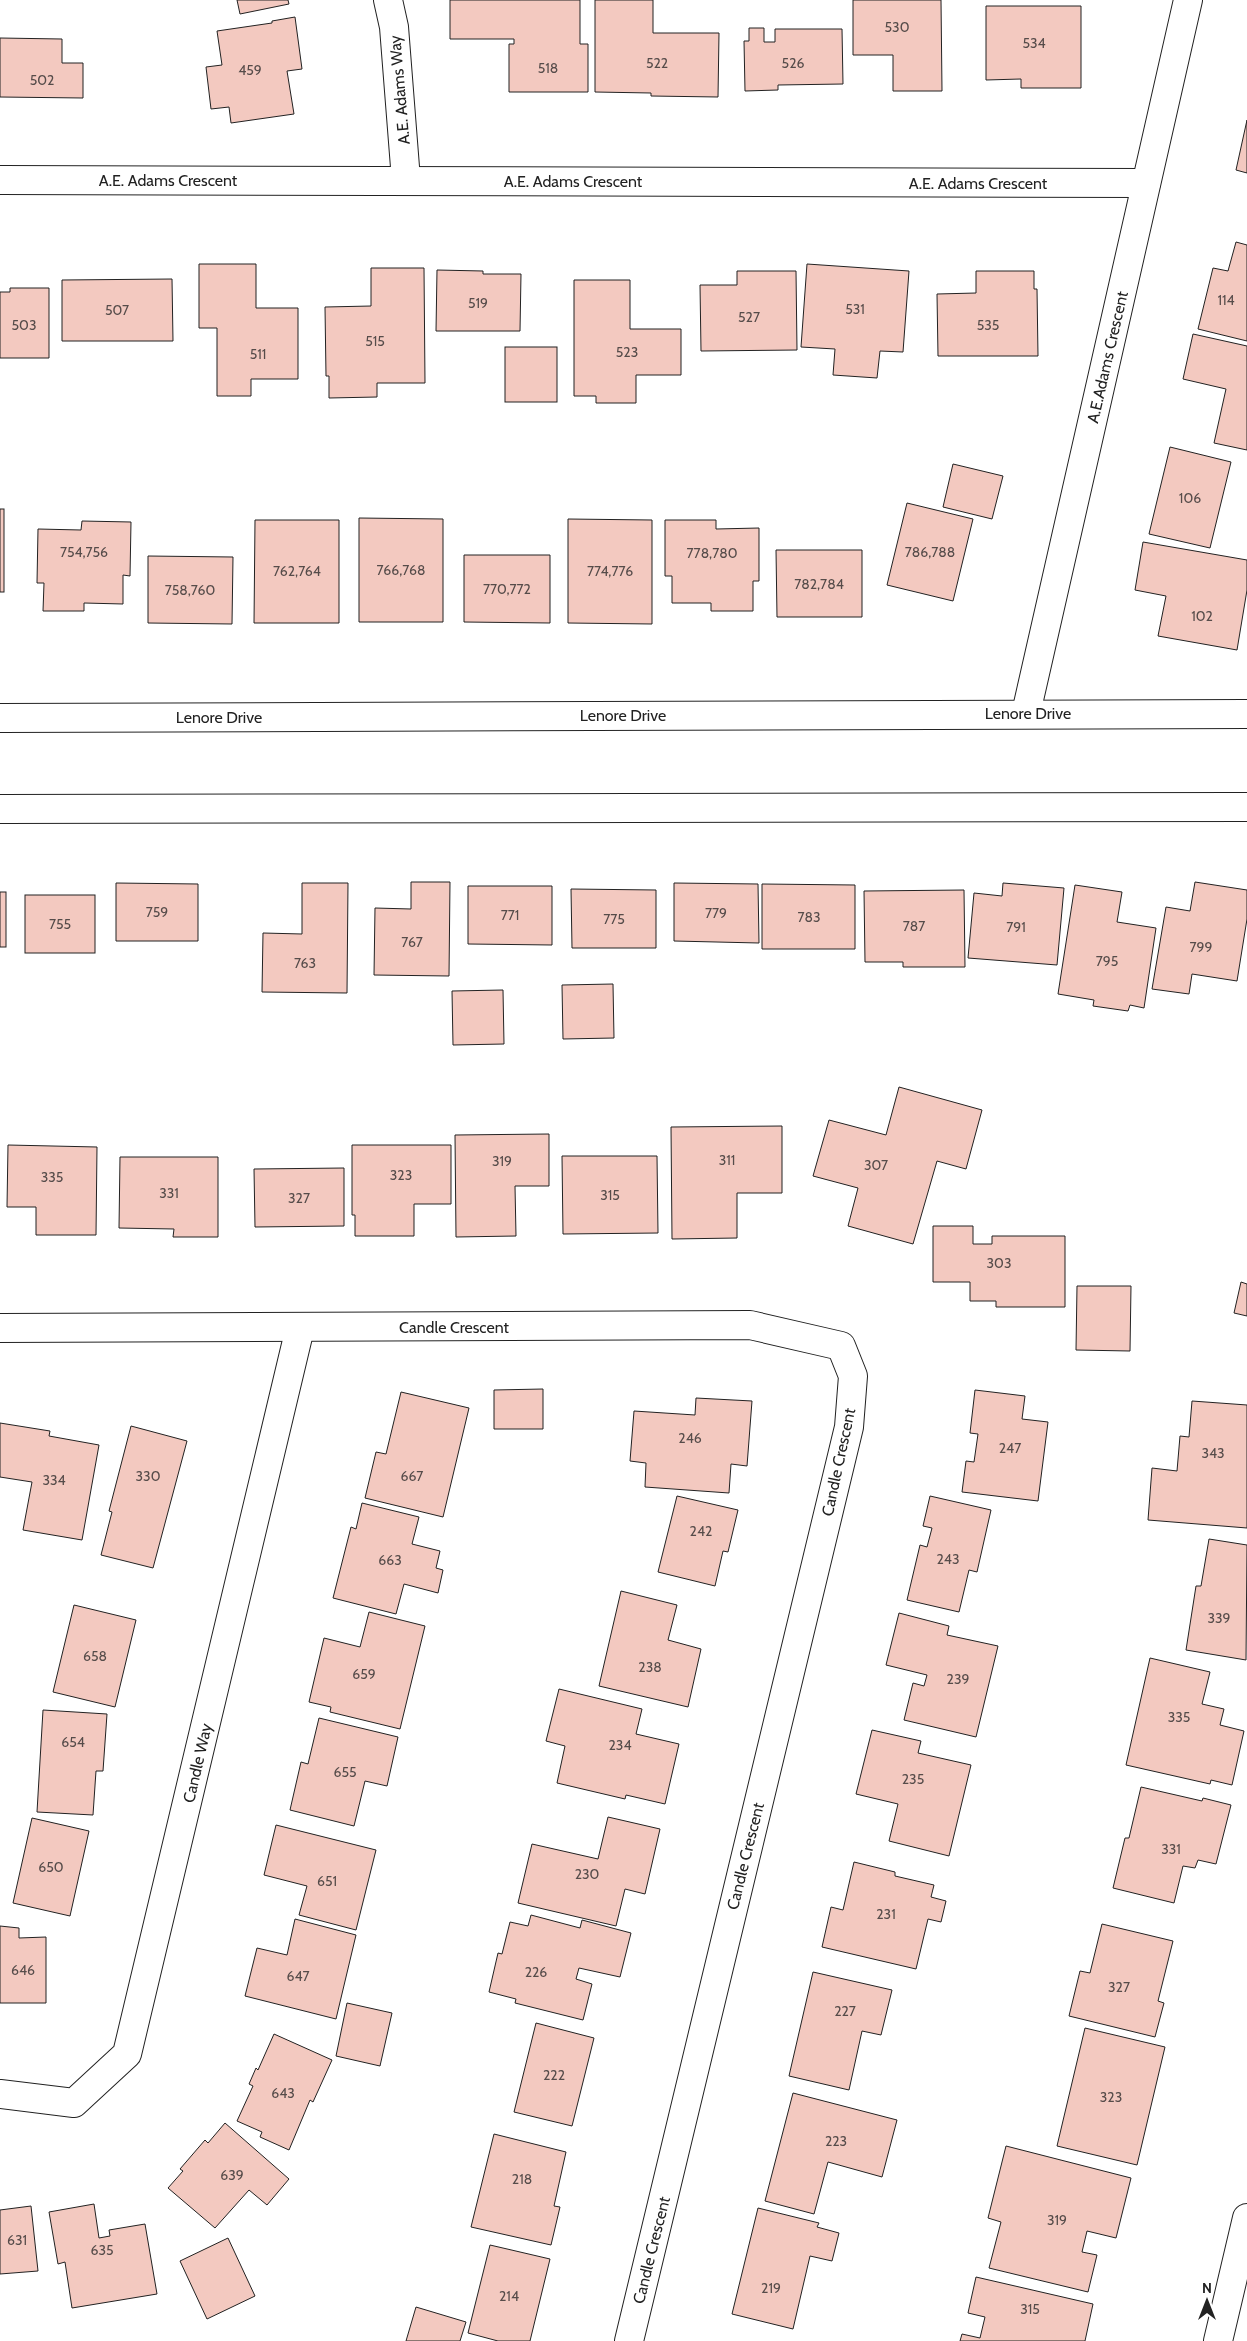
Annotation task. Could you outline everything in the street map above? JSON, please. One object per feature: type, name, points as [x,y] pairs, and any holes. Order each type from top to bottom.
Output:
[{"type":"street","name":"A.E. Adams Way","points":[[388,0],[394,27],[406,180]]},
{"type":"street","name":"A.E.Adams Crescent","points":[[1026,713],[1188,0]]},
{"type":"street","name":"A.E. Adams Crescent","points":[[0,180],[1146,183]]},
{"type":"street","name":"Lenore Drive","points":[[0,718],[1026,713],[1247,714]]},
{"type":"street","points":[[0,808],[1247,807]]},
{"type":"street","name":"Candle Crescent","points":[[0,1328],[750,1325],[841,1346],[853,1376],[849,1427],[629,2341]]},
{"type":"street","name":"Candle Way","points":[[0,2094],[74,2103],[127,2054],[300,1328]]},
{"type":"street","points":[[1218,2341],[1247,2218]]},
{"type":"building","points":[[237,0],[288,0],[289,4],[240,14]]},
{"type":"building","points":[[450,0],[580,0],[580,44],[588,44],[588,92],[509,92],[509,44],[514,44],[514,39],[450,39]]},
{"type":"building","points":[[595,0],[653,0],[653,33],[719,33],[718,97],[651,96],[651,93],[595,92]]},
{"type":"building","points":[[853,0],[941,0],[942,91],[893,91],[893,55],[853,55]]},
{"type":"building","points":[[986,6],[1081,6],[1081,88],[1021,88],[1021,79],[986,80]]},
{"type":"building","points":[[295,17],[302,69],[287,71],[294,114],[231,123],[229,107],[211,109],[206,67],[222,65],[217,31],[272,23],[272,21]]},
{"type":"building","points":[[749,28],[764,28],[764,42],[775,42],[775,29],[842,29],[843,84],[778,85],[778,90],[745,91],[744,41],[749,41]]},
{"type":"building","points":[[0,38],[62,39],[62,63],[83,63],[83,98],[0,97]]},
{"type":"building","points":[[1247,120],[1247,173],[1236,170]]},
{"type":"building","points":[[1236,242],[1247,245],[1247,341],[1198,329],[1213,268],[1228,271]]},
{"type":"building","points":[[199,264],[256,264],[256,308],[298,308],[298,379],[251,379],[251,396],[217,396],[217,328],[199,328]]},
{"type":"building","points":[[807,264],[909,271],[903,352],[880,351],[877,378],[833,375],[835,349],[801,347]]},
{"type":"building","points":[[371,268],[424,268],[425,383],[377,383],[377,397],[329,398],[329,376],[326,376],[325,307],[371,306]]},
{"type":"building","points":[[437,270],[483,271],[483,274],[521,274],[520,331],[436,331]]},
{"type":"building","points":[[737,271],[796,271],[797,350],[701,351],[700,285],[737,285]]},
{"type":"building","points":[[976,271],[1034,271],[1034,289],[1037,289],[1038,356],[938,356],[937,294],[976,293]]},
{"type":"building","points":[[172,279],[173,341],[62,341],[62,280]]},
{"type":"building","points":[[574,280],[630,280],[630,329],[681,329],[681,375],[636,375],[636,403],[596,403],[596,396],[574,396]]},
{"type":"building","points":[[10,288],[49,288],[49,358],[0,358],[0,292],[10,292]]},
{"type":"building","points":[[1193,334],[1247,346],[1247,450],[1214,443],[1226,389],[1183,379]]},
{"type":"building","points":[[505,347],[557,347],[557,402],[505,402]]},
{"type":"building","points":[[1170,447],[1231,462],[1210,548],[1149,534]]},
{"type":"building","points":[[953,464],[1003,476],[992,519],[943,507]]},
{"type":"building","points":[[907,503],[973,519],[953,601],[887,585]]},
{"type":"building","points":[[0,509],[4,509],[4,592],[0,592]]},
{"type":"building","points":[[359,518],[443,519],[443,622],[359,622]]},
{"type":"building","points":[[568,519],[652,520],[652,624],[568,623]]},
{"type":"building","points":[[255,520],[339,520],[339,623],[254,623]]},
{"type":"building","points":[[665,520],[716,520],[716,529],[759,528],[759,581],[753,581],[753,611],[711,611],[711,603],[672,603],[672,576],[665,576]]},
{"type":"building","points":[[82,521],[131,522],[130,576],[123,575],[123,604],[84,603],[84,611],[43,611],[44,583],[37,583],[38,529],[81,530]]},
{"type":"building","points":[[1143,542],[1247,560],[1247,590],[1237,650],[1158,636],[1166,596],[1135,590]]},
{"type":"building","points":[[776,550],[862,550],[862,617],[777,617]]},
{"type":"building","points":[[464,555],[550,555],[550,623],[464,622]]},
{"type":"building","points":[[148,556],[233,557],[232,624],[148,623]]},
{"type":"building","points":[[411,882],[450,882],[449,976],[374,975],[375,908],[411,909]]},
{"type":"building","points":[[1195,882],[1247,890],[1247,919],[1237,981],[1192,974],[1189,994],[1152,989],[1166,907],[1190,911]]},
{"type":"building","points":[[116,883],[198,884],[198,941],[116,941]]},
{"type":"building","points":[[302,883],[348,883],[347,993],[262,992],[263,933],[302,934]]},
{"type":"building","points":[[674,883],[758,884],[759,943],[674,941]]},
{"type":"building","points":[[1003,883],[1064,888],[1057,965],[968,958],[974,893],[1002,896]]},
{"type":"building","points":[[762,884],[855,885],[855,949],[762,949]]},
{"type":"building","points":[[1075,885],[1122,892],[1117,922],[1156,928],[1144,1008],[1130,1005],[1128,1011],[1093,1006],[1094,1000],[1058,994]]},
{"type":"building","points":[[468,886],[552,886],[552,945],[468,944]]},
{"type":"building","points":[[571,889],[656,890],[656,948],[572,948]]},
{"type":"building","points":[[964,890],[965,967],[903,967],[903,962],[865,962],[864,891]]},
{"type":"building","points":[[0,892],[6,892],[6,947],[0,947]]},
{"type":"building","points":[[25,895],[95,895],[95,953],[25,953]]},
{"type":"building","points":[[613,984],[614,1038],[563,1039],[562,985]]},
{"type":"building","points":[[503,990],[504,1044],[453,1045],[452,991]]},
{"type":"building","points":[[899,1087],[982,1110],[966,1169],[937,1161],[913,1244],[848,1226],[858,1188],[813,1176],[829,1120],[886,1135]]},
{"type":"building","points":[[782,1126],[782,1193],[737,1193],[737,1238],[672,1239],[671,1127]]},
{"type":"building","points":[[549,1134],[549,1186],[515,1186],[516,1236],[456,1237],[455,1135]]},
{"type":"building","points":[[8,1145],[97,1147],[96,1235],[36,1235],[36,1207],[7,1207]]},
{"type":"building","points":[[352,1145],[451,1145],[451,1204],[414,1204],[414,1236],[355,1236],[355,1215],[352,1215]]},
{"type":"building","points":[[562,1156],[657,1156],[658,1233],[563,1234]]},
{"type":"building","points":[[120,1157],[218,1157],[218,1237],[173,1237],[174,1229],[119,1228]]},
{"type":"building","points":[[344,1168],[344,1226],[255,1227],[254,1169]]},
{"type":"building","points":[[933,1226],[973,1226],[973,1244],[992,1244],[992,1236],[1065,1236],[1065,1307],[996,1307],[996,1301],[970,1301],[970,1282],[933,1282]]},
{"type":"building","points":[[1241,1282],[1247,1284],[1247,1316],[1234,1313]]},
{"type":"building","points":[[1077,1286],[1131,1286],[1130,1351],[1076,1350]]},
{"type":"building","points":[[543,1389],[543,1429],[494,1429],[494,1390]]},
{"type":"building","points":[[975,1390],[1025,1396],[1022,1419],[1048,1422],[1038,1501],[962,1492],[966,1461],[974,1462],[978,1434],[970,1433]]},
{"type":"building","points":[[401,1392],[469,1408],[443,1517],[365,1498],[376,1452],[386,1454]]},
{"type":"building","points":[[696,1398],[752,1401],[747,1466],[731,1464],[729,1493],[645,1487],[646,1463],[630,1461],[634,1411],[695,1415]]},
{"type":"building","points":[[1192,1401],[1247,1405],[1247,1528],[1148,1520],[1152,1468],[1177,1471],[1180,1436],[1189,1437]]},
{"type":"building","points":[[0,1423],[50,1431],[49,1436],[99,1445],[82,1540],[23,1530],[32,1482],[0,1477]]},
{"type":"building","points":[[131,1426],[187,1441],[153,1568],[101,1555],[112,1512],[109,1511]]},
{"type":"building","points":[[677,1496],[738,1510],[728,1552],[723,1551],[715,1586],[658,1572]]},
{"type":"building","points":[[930,1496],[991,1510],[977,1572],[969,1570],[959,1612],[907,1600],[920,1545],[927,1547],[932,1528],[923,1526]]},
{"type":"building","points":[[362,1503],[419,1517],[412,1544],[440,1551],[436,1568],[443,1570],[438,1593],[404,1584],[396,1614],[333,1598],[351,1527],[356,1529]]},
{"type":"building","points":[[1209,1539],[1247,1545],[1246,1660],[1186,1650],[1196,1586],[1201,1586]]},
{"type":"building","points":[[621,1591],[677,1605],[668,1640],[701,1649],[688,1707],[599,1686]]},
{"type":"building","points":[[74,1605],[136,1620],[115,1707],[53,1692]]},
{"type":"building","points":[[369,1612],[425,1626],[400,1729],[330,1712],[331,1707],[309,1702],[324,1638],[360,1647]]},
{"type":"building","points":[[899,1613],[949,1626],[947,1635],[998,1646],[976,1737],[904,1720],[913,1683],[924,1686],[927,1675],[886,1665]]},
{"type":"building","points":[[1150,1658],[1210,1672],[1202,1704],[1224,1709],[1220,1725],[1244,1731],[1232,1785],[1211,1780],[1210,1784],[1126,1765]]},
{"type":"building","points":[[559,1689],[642,1709],[636,1734],[679,1744],[665,1804],[626,1795],[625,1799],[557,1783],[565,1746],[546,1741]]},
{"type":"building","points":[[43,1710],[107,1714],[103,1771],[96,1771],[93,1815],[37,1812]]},
{"type":"building","points":[[319,1718],[398,1737],[387,1786],[365,1781],[354,1826],[290,1810],[301,1762],[308,1764]]},
{"type":"building","points":[[872,1730],[921,1741],[918,1753],[971,1765],[949,1856],[889,1841],[898,1804],[856,1794]]},
{"type":"building","points":[[1141,1787],[1202,1801],[1203,1798],[1231,1805],[1216,1864],[1198,1860],[1195,1868],[1183,1866],[1174,1903],[1113,1888],[1125,1838],[1129,1838]]},
{"type":"building","points":[[608,1817],[660,1829],[645,1894],[625,1889],[616,1926],[518,1903],[532,1844],[598,1859]]},
{"type":"building","points":[[32,1818],[89,1831],[70,1916],[13,1903]]},
{"type":"building","points":[[276,1825],[376,1850],[356,1930],[299,1915],[307,1886],[264,1875]]},
{"type":"building","points":[[854,1862],[895,1872],[895,1876],[934,1885],[931,1897],[946,1901],[941,1922],[928,1919],[916,1969],[822,1947],[831,1907],[843,1910]]},
{"type":"building","points":[[531,1915],[580,1928],[582,1920],[631,1933],[620,1977],[579,1968],[576,1979],[592,1984],[583,2020],[515,2003],[516,1999],[489,1992],[498,1953],[502,1954],[510,1922],[528,1926]]},
{"type":"building","points":[[295,1919],[356,1935],[336,2019],[245,1996],[257,1948],[287,1955]]},
{"type":"building","points":[[1102,1924],[1173,1941],[1158,2001],[1164,2003],[1155,2037],[1069,2016],[1080,1971],[1090,1973]]},
{"type":"building","points":[[0,1926],[19,1928],[19,1938],[46,1937],[46,2003],[0,2003]]},
{"type":"building","points":[[813,1972],[892,1990],[881,2035],[862,2031],[849,2090],[789,2076]]},
{"type":"building","points":[[347,2003],[392,2013],[380,2066],[336,2056]]},
{"type":"building","points":[[536,2023],[594,2038],[572,2126],[514,2112]]},
{"type":"building","points":[[1085,2028],[1165,2047],[1137,2165],[1057,2146]]},
{"type":"building","points":[[274,2034],[332,2060],[313,2102],[310,2100],[289,2150],[260,2137],[262,2132],[237,2121],[253,2086],[249,2084],[256,2068],[258,2070]]},
{"type":"building","points":[[793,2093],[897,2120],[882,2177],[828,2162],[814,2214],[765,2201]]},
{"type":"building","points":[[225,2123],[289,2179],[267,2205],[249,2190],[215,2228],[168,2188],[183,2171],[180,2169],[205,2140],[208,2143]]},
{"type":"building","points":[[494,2134],[566,2152],[554,2206],[560,2207],[551,2245],[471,2227]]},
{"type":"building","points":[[1006,2146],[1131,2178],[1116,2238],[1087,2231],[1082,2252],[1097,2255],[1088,2292],[989,2268],[1001,2222],[988,2218]]},
{"type":"building","points":[[94,2204],[99,2238],[110,2236],[109,2230],[145,2224],[157,2294],[72,2308],[65,2262],[58,2264],[49,2212]]},
{"type":"building","points":[[31,2206],[38,2271],[0,2274],[0,2210]]},
{"type":"building","points":[[758,2208],[819,2223],[817,2227],[839,2233],[832,2261],[810,2256],[793,2329],[732,2314]]},
{"type":"building","points":[[228,2238],[255,2296],[207,2319],[180,2261]]},
{"type":"building","points":[[490,2245],[550,2259],[530,2341],[498,2341],[468,2333]]},
{"type":"building","points":[[976,2277],[1093,2304],[1085,2341],[960,2341],[962,2334],[980,2338],[985,2317],[968,2313]]},
{"type":"building","points":[[416,2307],[466,2322],[460,2341],[406,2341]]}]
